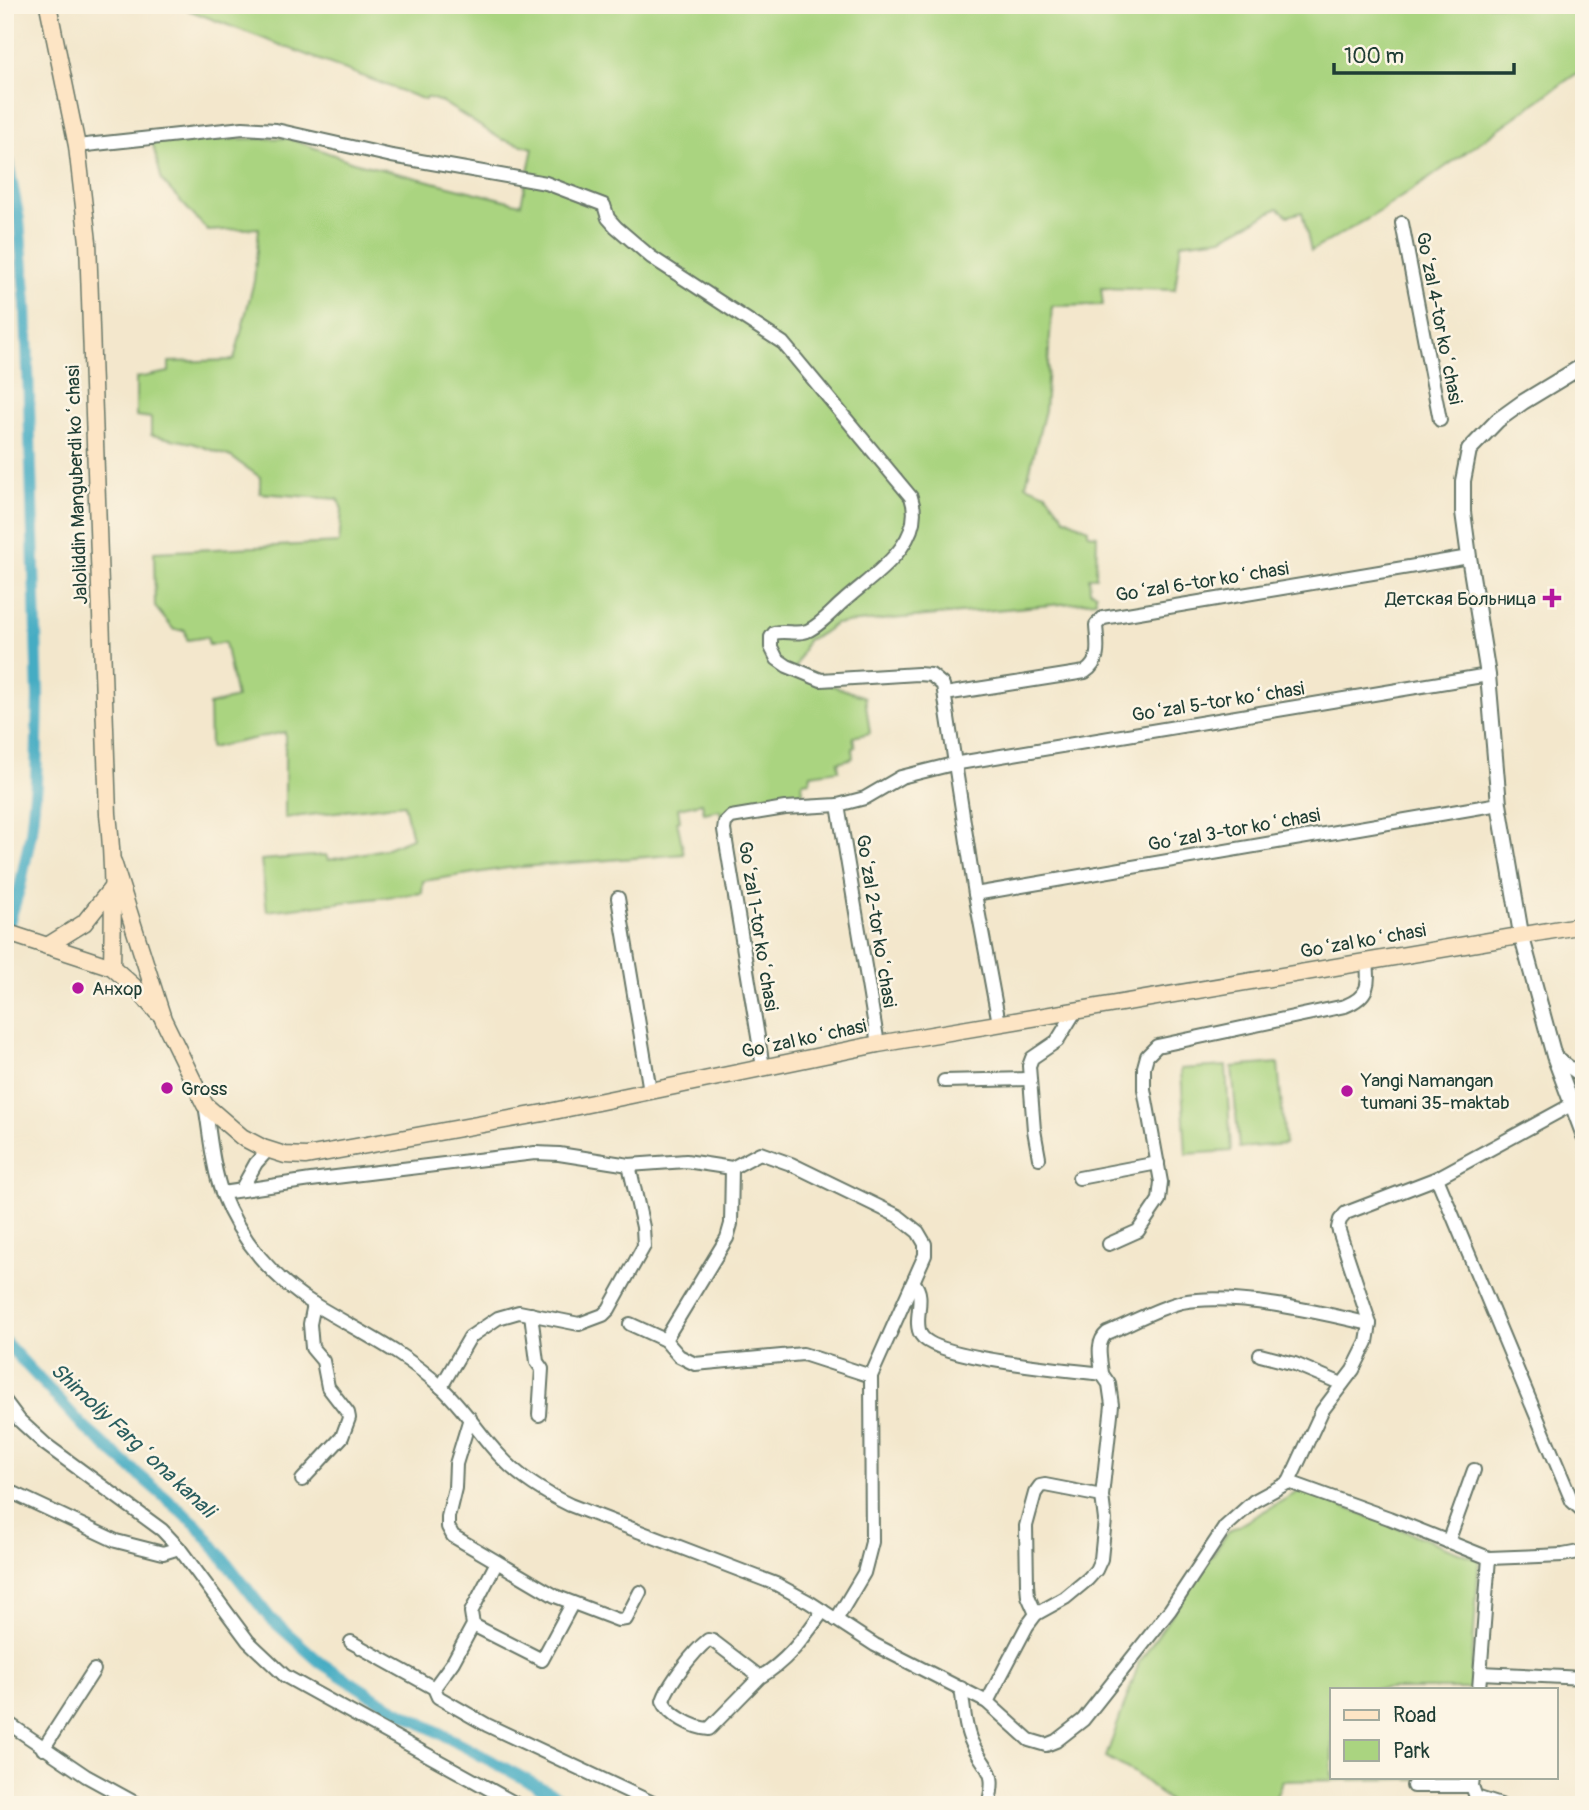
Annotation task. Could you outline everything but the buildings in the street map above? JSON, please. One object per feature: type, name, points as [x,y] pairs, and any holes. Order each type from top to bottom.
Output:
[{"type":"main road","name":"Jaloliddin Manguberdi koʻchasi","points":[[48,5],[77,146],[89,254],[108,814],[113,862],[112,967]]},
{"type":"main road","points":[[113,862],[163,1019]]},
{"type":"main road","points":[[40,944],[84,923],[111,889]]},
{"type":"main road","name":"Goʻzal koʻchasi","points":[[163,1019],[205,1105],[242,1137],[268,1150],[285,1155],[306,1156],[549,1112],[878,1044],[1584,925]]},
{"type":"main road","points":[[5,932],[112,967],[139,991],[163,1019]]},
{"type":"street","points":[[77,146],[243,128],[276,130],[392,156],[546,183],[604,205],[608,218],[616,227],[651,257],[783,343],[911,497],[915,509],[914,522],[905,541],[874,577],[806,632],[774,633],[771,637],[774,654],[787,666],[821,680],[918,674],[931,676],[943,685],[953,764],[999,1023]]},
{"type":"street","name":"Goʻzal 4-tor koʻchasi","points":[[1402,223],[1440,420]]},
{"type":"street","points":[[1584,365],[1523,401],[1498,420],[1469,450],[1463,481],[1463,513],[1488,675],[1499,804],[1521,934],[1554,1056],[1584,1136]]},
{"type":"street","name":"Goʻzal 6-tor koʻchasi","points":[[945,694],[1085,673],[1093,668],[1097,660],[1096,625],[1103,618],[1469,557]]},
{"type":"street","name":"Goʻzal 5-tor koʻchasi","points":[[838,805],[865,798],[901,777],[953,764],[1488,675]]},
{"type":"street","name":"Goʻzal 3-tor koʻchasi","points":[[975,894],[1499,804]]},
{"type":"street","name":"Goʻzal 2-tor koʻchasi","points":[[838,805],[878,1044]]},
{"type":"street","name":"Goʻzal 1-tor koʻchasi","points":[[763,1068],[725,822],[731,817],[785,808],[838,805]]},
{"type":"street","points":[[618,898],[650,1091]]},
{"type":"street","points":[[1109,1244],[1138,1231],[1155,1208],[1161,1190],[1144,1090],[1147,1056],[1157,1046],[1345,1006],[1357,1001],[1369,983],[1367,960]]},
{"type":"street","points":[[1039,1158],[1029,1079],[1032,1058],[1057,1041],[1076,1010]]},
{"type":"street","points":[[1554,1056],[1584,1078]]},
{"type":"street","points":[[944,1080],[1029,1079]]},
{"type":"street","points":[[205,1105],[222,1193],[240,1228],[264,1264],[314,1304],[389,1346],[441,1387],[470,1418],[500,1457],[551,1496],[776,1584],[875,1645],[987,1702],[1029,1740],[1046,1745],[1056,1741],[1083,1720],[1170,1610],[1225,1527],[1254,1501],[1289,1482],[1322,1411],[1361,1355],[1367,1342],[1370,1324],[1338,1228],[1340,1220],[1346,1213],[1437,1178],[1571,1105]]},
{"type":"street","points":[[241,1190],[251,1171],[268,1150]]},
{"type":"street","points":[[222,1193],[535,1153],[629,1165],[686,1161],[732,1168],[753,1156],[766,1154],[898,1216],[918,1232],[925,1244],[923,1265],[871,1376],[873,1542],[864,1573],[836,1620]]},
{"type":"street","points":[[1079,1178],[1158,1163]]},
{"type":"street","points":[[441,1387],[458,1356],[477,1330],[510,1313],[531,1314],[579,1324],[609,1310],[644,1246],[645,1239],[629,1165]]},
{"type":"street","points":[[665,1340],[727,1238],[731,1224],[732,1168]]},
{"type":"street","points":[[1437,1178],[1572,1501],[1584,1511]]},
{"type":"street","points":[[914,1283],[919,1292],[919,1330],[927,1341],[986,1359],[1102,1374]]},
{"type":"street","points":[[987,1702],[1036,1614],[1065,1598],[1096,1570],[1104,1546],[1102,1496],[1112,1405],[1109,1384],[1102,1374],[1099,1347],[1102,1337],[1181,1303],[1252,1303],[1315,1311],[1370,1324]]},
{"type":"street","points":[[302,1480],[342,1437],[349,1418],[328,1387],[323,1373],[323,1362],[312,1348],[310,1324],[314,1304]]},
{"type":"street","points":[[531,1314],[537,1362],[542,1369],[539,1415]]},
{"type":"street","points":[[630,1324],[665,1340],[679,1356],[695,1364],[803,1354],[871,1376]]},
{"type":"street","points":[[1260,1355],[1295,1364],[1342,1384]]},
{"type":"street","points":[[5,1401],[20,1421],[45,1444],[162,1530],[248,1641],[285,1676],[518,1805]]},
{"type":"street","points":[[470,1418],[456,1464],[448,1527],[453,1536],[555,1596],[622,1620],[629,1615],[640,1592]]},
{"type":"street","points":[[1448,1542],[1474,1470]]},
{"type":"street","points":[[1289,1482],[1489,1558],[1563,1555],[1584,1551]]},
{"type":"street","points":[[1036,1614],[1028,1596],[1026,1525],[1035,1493],[1040,1486],[1045,1485],[1102,1496]]},
{"type":"street","points":[[5,1489],[116,1541],[163,1553],[178,1548]]},
{"type":"street","points":[[1479,1688],[1489,1558]]},
{"type":"street","points":[[434,1688],[473,1625],[471,1612],[497,1562]]},
{"type":"street","points":[[473,1625],[542,1660],[572,1604]]},
{"type":"street","points":[[760,1677],[708,1640],[665,1693],[663,1701],[665,1707],[690,1724],[709,1728],[760,1677],[792,1653],[823,1611]]},
{"type":"street","points":[[351,1642],[434,1688],[438,1697],[487,1726],[657,1805]]},
{"type":"street","points":[[43,1749],[94,1670]]},
{"type":"street","points":[[1481,1673],[1584,1678]]},
{"type":"street","points":[[961,1688],[972,1743],[992,1777],[993,1785],[988,1805]]},
{"type":"street","points":[[5,1721],[86,1776],[139,1805]]},
{"type":"street","points":[[1413,1786],[1474,1791],[1501,1805]]},
{"type":"green space","points":[[175,5],[1584,5],[1584,68],[1427,180],[1371,217],[1311,251],[1302,212],[1288,216],[1278,208],[1222,238],[1181,243],[1175,290],[1101,288],[1103,305],[1052,306],[1045,410],[1026,485],[1046,493],[1065,518],[1088,529],[1088,534],[1097,535],[1096,577],[1089,577],[1090,591],[1096,593],[1096,601],[835,624],[807,640],[794,672],[865,697],[870,733],[853,737],[853,758],[838,762],[839,770],[811,774],[810,781],[802,782],[803,793],[798,794],[798,801],[721,816],[720,810],[704,813],[702,803],[678,808],[680,820],[677,821],[684,854],[508,868],[423,881],[422,893],[267,911],[261,860],[326,855],[328,860],[385,849],[412,838],[404,804],[285,818],[285,732],[210,748],[209,705],[236,698],[225,642],[209,645],[207,637],[187,640],[185,630],[174,630],[155,607],[154,552],[339,543],[342,510],[338,499],[260,493],[260,477],[231,457],[192,443],[151,435],[151,418],[136,416],[136,378],[169,372],[169,362],[234,360],[254,281],[259,228],[208,231],[162,181],[152,141],[288,138],[353,162],[521,204],[533,148],[501,139],[442,102],[426,97],[425,100]]},
{"type":"green space","points":[[1278,1063],[1285,1144],[1239,1148],[1232,1067]]},
{"type":"green space","points":[[1226,1066],[1231,1151],[1186,1154],[1181,1069]]},
{"type":"green space","points":[[1301,1490],[1479,1560],[1470,1688],[1330,1688],[1330,1778],[1464,1778],[1282,1781],[1273,1805],[1174,1805],[1135,1773],[1106,1757],[1139,1663],[1228,1532]]},
{"type":"waterway","name":"Shimoliy Fargʻona kanali","points":[[5,147],[19,220],[26,304],[38,697],[36,783],[31,833],[20,887],[5,935]]},
{"type":"waterway","name":"Shimoliy Fargʻona kanali","points":[[5,1342],[85,1428],[197,1525],[270,1618],[321,1663],[382,1702],[573,1805]]},
{"type":"place","name":"Детская Больница","points":[[1552,598]]},
{"type":"place","name":"Анхор","points":[[78,988]]},
{"type":"place","name":"Gross","points":[[167,1088]]},
{"type":"place","name":"Yangi Namangan tumani 35-maktab","points":[[1347,1091]]}]
